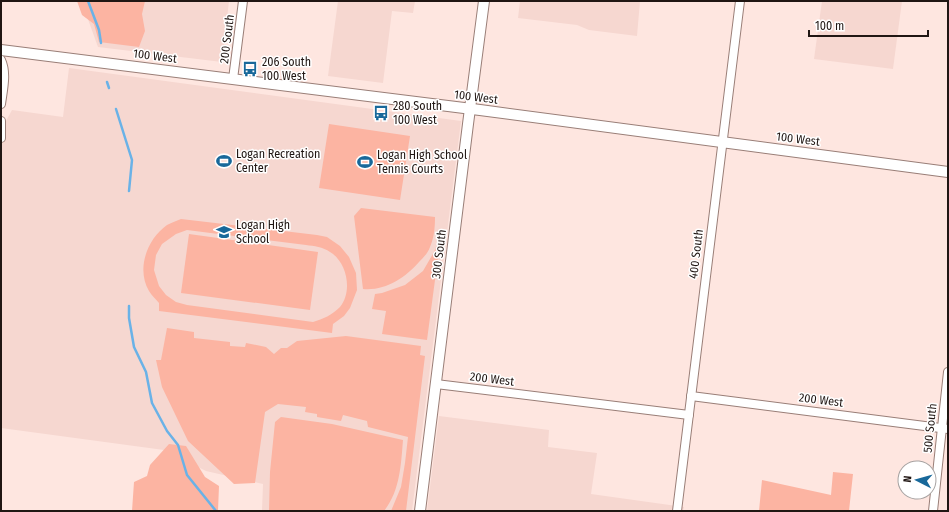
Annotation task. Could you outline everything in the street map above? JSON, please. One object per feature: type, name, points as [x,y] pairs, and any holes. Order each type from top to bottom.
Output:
[{"type":"street","name":"200 South","points":[[233,79],[243,1]]},
{"type":"street","name":"300 South","points":[[420,511],[484,1]]},
{"type":"street","name":"400 South","points":[[677,511],[740,1]]},
{"type":"street","name":"100 West","points":[[1,50],[470,109],[948,172]]},
{"type":"street","points":[[1,60],[4,75],[1,104]]},
{"type":"street","points":[[1,121],[1,138]]},
{"type":"street","name":"500 South","points":[[933,511],[945,428],[948,372]]},
{"type":"street","name":"200 West","points":[[436,384],[688,415]]},
{"type":"street","name":"200 West","points":[[691,396],[945,428]]},
{"type":"shaded area","points":[[77,1],[145,1],[142,14],[145,31],[139,47],[99,42],[94,24],[82,15]]},
{"type":"shaded area","points":[[79,1],[229,1],[222,62],[98,47],[85,11]]},
{"type":"shaded area","points":[[338,1],[415,1],[413,13],[392,11],[383,83],[328,76]]},
{"type":"shaded area","points":[[520,1],[640,1],[637,36],[589,30],[577,25],[518,18]]},
{"type":"shaded area","points":[[822,1],[902,1],[893,69],[814,59]]},
{"type":"shaded area","name":"Logan High School","points":[[69,68],[461,121],[412,511],[262,511],[263,484],[206,471],[164,450],[1,428],[1,130],[12,110],[63,117]]},
{"type":"shaded area","name":"Logan High School Tennis Courts","points":[[329,124],[410,136],[400,200],[319,188]]},
{"type":"shaded area","points":[[361,208],[435,217],[432,240],[425,255],[401,278],[387,286],[363,289],[354,216]]},
{"type":"shaded area","points":[[181,219],[327,237],[340,246],[349,257],[356,273],[357,290],[350,308],[344,316],[333,324],[332,333],[159,311],[159,303],[150,293],[145,282],[144,264],[146,255],[149,246],[160,231],[167,225]],"holes":[[[187,230],[306,245],[324,249],[336,257],[344,270],[347,285],[344,300],[340,307],[320,320],[313,322],[187,305],[176,302],[166,295],[159,286],[154,270],[156,255],[162,244],[176,234]]]},
{"type":"shaded area","points":[[189,234],[318,252],[310,310],[181,293]]},
{"type":"shaded area","points":[[441,235],[427,340],[382,334],[386,311],[372,309],[375,294],[405,285],[423,271],[434,252]]},
{"type":"shaded area","points":[[167,328],[194,332],[194,338],[230,342],[230,346],[245,347],[246,343],[266,347],[274,354],[281,348],[287,348],[297,341],[346,336],[421,346],[420,355],[425,356],[406,511],[391,511],[401,487],[408,437],[368,427],[367,421],[343,415],[341,421],[317,417],[317,414],[305,412],[306,407],[278,404],[265,412],[255,483],[234,484],[188,441],[162,387],[156,360],[161,360]]},
{"type":"shaded area","points":[[439,416],[549,430],[548,447],[597,453],[591,494],[684,507],[683,511],[427,511]]},
{"type":"shaded area","points":[[281,417],[332,424],[403,440],[397,486],[384,511],[269,511],[270,472],[275,422]]},
{"type":"shaded area","points":[[169,444],[186,446],[205,477],[219,486],[218,511],[132,511],[134,482],[147,476],[150,465]]},
{"type":"shaded area","points":[[833,472],[853,474],[849,511],[759,511],[762,480],[831,495]]},
{"type":"waterway","points":[[88,1],[99,30],[101,43]]},
{"type":"waterway","points":[[107,82],[109,88]]},
{"type":"waterway","points":[[116,109],[132,160],[129,191]]},
{"type":"waterway","points":[[129,306],[129,318],[134,347],[146,372],[152,403],[167,431],[178,445],[187,475],[216,511]]},
{"type":"place","name":"206 South 100 West","points":[[250,69]]},
{"type":"place","name":"280 South 100 West","points":[[381,113]]},
{"type":"place","name":"Logan Recreation Center","points":[[224,161]]},
{"type":"place","name":"Logan High School Tennis Courts","points":[[365,162]]},
{"type":"place","name":"Logan High School","points":[[224,232]]}]
